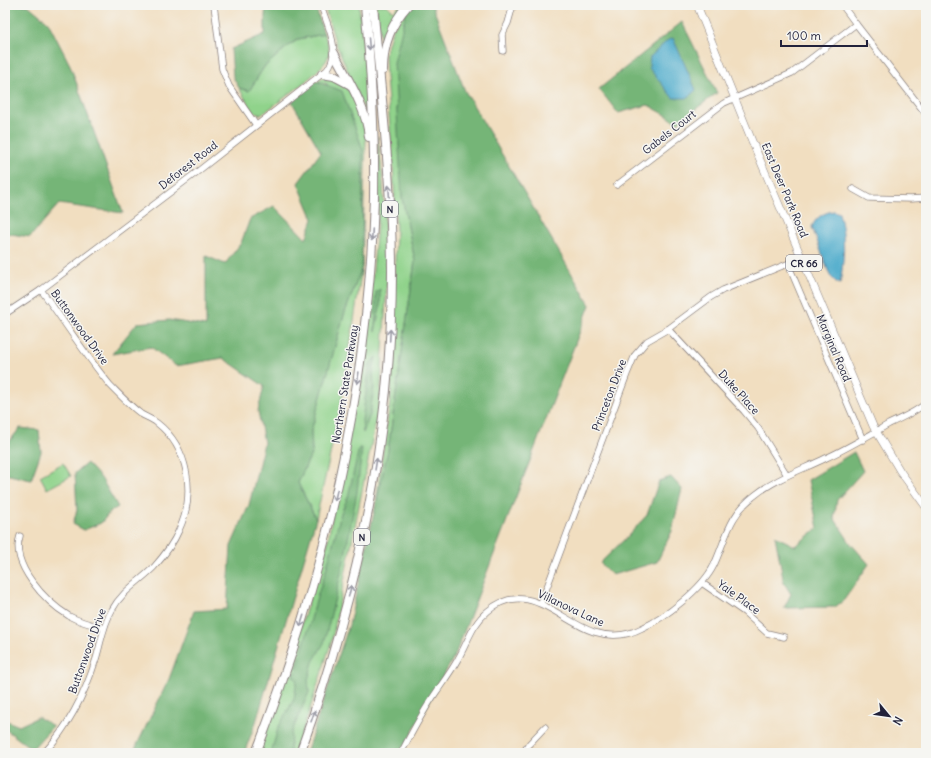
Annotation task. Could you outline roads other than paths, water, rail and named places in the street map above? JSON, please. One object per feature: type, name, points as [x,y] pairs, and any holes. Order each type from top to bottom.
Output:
[{"type":"highway","name":"Northern State Parkway","points":[[256,753],[288,665],[323,546],[343,464],[355,402],[363,341],[371,258],[374,196],[372,95],[365,5]]},
{"type":"highway","name":"N","points":[[300,753],[330,663],[352,581],[373,480],[382,417],[390,334],[392,272],[389,191],[373,5]]},
{"type":"highway","points":[[382,104],[383,58],[385,44],[395,20],[408,5]]},
{"type":"highway","points":[[334,52],[363,112],[368,129],[370,167],[374,196]]},
{"type":"highway","points":[[322,74],[338,77],[351,86]]},
{"type":"main road","name":"East Deer Park Road","points":[[697,5],[734,98],[876,432],[900,471],[926,507]]},
{"type":"street","points":[[214,5],[222,69],[229,86],[256,125]]},
{"type":"street","points":[[321,5],[333,42],[334,52]]},
{"type":"street","points":[[503,51],[502,35],[508,23],[513,5]]},
{"type":"street","points":[[842,5],[926,114]]},
{"type":"street","name":"Gabels Court","points":[[618,185],[724,103],[792,73],[856,24]]},
{"type":"street","name":"Deforest Road","points":[[5,314],[41,290],[197,172],[322,74],[330,64],[334,52]]},
{"type":"street","points":[[853,189],[869,198],[926,198]]},
{"type":"street","name":"Princeton Drive","points":[[541,603],[635,356],[647,341],[668,329],[711,297],[724,290],[802,258]]},
{"type":"street","name":"Marginal Road","points":[[788,264],[863,440]]},
{"type":"street","name":"Buttonwood Drive","points":[[41,290],[89,358],[109,383],[130,405],[156,423],[167,433],[182,454],[186,466],[188,496],[180,529],[163,556],[153,568],[119,598],[111,611],[104,628],[94,665],[84,692],[65,727],[44,753]]},
{"type":"street","name":"Duke Place","points":[[668,329],[758,428],[787,475]]},
{"type":"street","name":"Villanova Lane","points":[[401,753],[425,710],[458,659],[473,626],[489,609],[499,603],[510,600],[531,599],[593,632],[616,635],[628,634],[653,623],[690,595],[702,583],[714,564],[730,525],[740,510],[753,496],[768,485],[787,475],[863,440],[926,403]]},
{"type":"street","points":[[20,536],[18,542],[18,555],[31,581],[41,593],[68,615],[86,624],[104,628]]},
{"type":"street","name":"Yale Place","points":[[702,583],[744,612],[767,633],[784,637]]},
{"type":"street","points":[[523,753],[528,744],[545,727]]},
{"type":"water","points":[[673,38],[696,90],[687,98],[673,98],[649,68],[650,57],[668,40]]},
{"type":"water","points":[[834,211],[839,213],[843,231],[843,266],[840,284],[830,276],[812,227],[820,216]]}]
